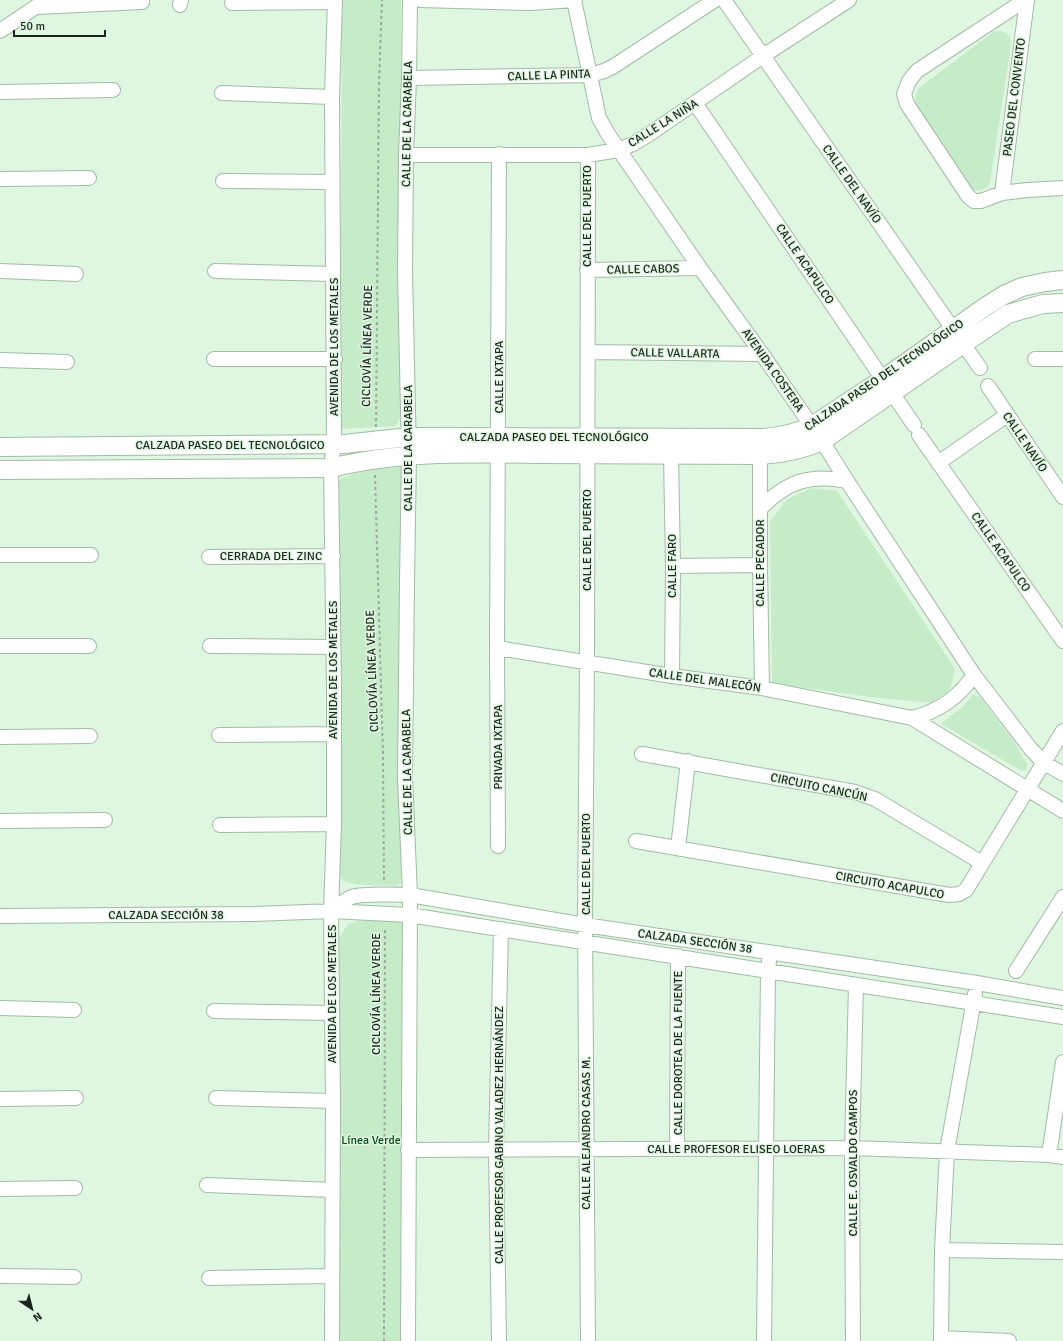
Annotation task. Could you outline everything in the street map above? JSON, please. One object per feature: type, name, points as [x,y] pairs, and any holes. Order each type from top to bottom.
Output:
[{"type":"main road","name":"CALZADA PASEO DEL TECNOLÓGICO","points":[[0,447],[344,444],[409,437],[498,445],[760,446],[783,454],[822,441],[952,329],[1004,295],[1022,287],[1044,282],[1063,280]]},
{"type":"main road","name":"CALZADA PASEO DEL TECNOLÓGICO","points":[[587,446],[671,455],[760,446],[812,426],[963,344],[1008,314],[1043,304],[1063,303]]},
{"type":"main road","name":"CALZADA PASEO DEL TECNOLÓGICO","points":[[0,470],[332,468],[409,455],[498,445]]},
{"type":"main road","points":[[148,446],[148,469]]},
{"type":"street","name":"CALLE DE LA CARABELA","points":[[408,1341],[410,895],[405,778],[406,583],[409,437],[405,273],[410,0]]},
{"type":"street","points":[[420,0],[530,3],[575,0],[599,118],[618,150]]},
{"type":"street","name":"CALLE LA PINTA","points":[[409,78],[590,75],[614,66],[715,0]]},
{"type":"street","name":"CALLE DEL NAVÍO","points":[[724,0],[980,368]]},
{"type":"street","name":"CALLE LA NIÑA","points":[[406,155],[588,155],[618,150],[633,144],[651,133],[763,56],[850,0]]},
{"type":"street","name":"PASEO DEL CONVENTO","points":[[1002,193],[1026,0]]},
{"type":"street","name":"PASEO DEL CONVENTO","points":[[1026,0],[917,71],[904,94],[908,104],[968,196],[974,200],[981,201],[1002,193],[1063,188]]},
{"type":"street","points":[[232,2],[335,1]]},
{"type":"street","name":"AVENIDA DE LOS METALES","points":[[332,1341],[333,1101],[331,912],[334,824],[334,734],[332,468],[334,444],[335,359],[332,97],[335,1]]},
{"type":"street","points":[[0,31],[41,4],[142,2]]},
{"type":"street","points":[[0,92],[113,90]]},
{"type":"street","points":[[222,93],[332,97]]},
{"type":"street","name":"CALLE ACAPULCO","points":[[695,103],[938,463],[1063,641]]},
{"type":"street","name":"AVENIDA COSTERA","points":[[618,150],[812,426],[974,675],[1030,748],[1043,762],[1063,774]]},
{"type":"street","name":"CALLE IXTAPA","points":[[497,648],[499,154]]},
{"type":"street","name":"CALLE DEL PUERTO","points":[[585,925],[588,155]]},
{"type":"street","points":[[0,179],[89,178]]},
{"type":"street","points":[[223,181],[332,182]]},
{"type":"street","name":"CALLE CABOS","points":[[587,270],[700,268]]},
{"type":"street","points":[[0,271],[76,274]]},
{"type":"street","points":[[215,271],[333,274]]},
{"type":"street","name":"CALLE VALLARTA","points":[[588,352],[762,354]]},
{"type":"street","points":[[214,359],[335,359]]},
{"type":"street","points":[[1035,359],[1063,359]]},
{"type":"street","points":[[0,360],[67,362]]},
{"type":"street","name":"CALLE NAVÍO","points":[[988,386],[1063,497]]},
{"type":"street","points":[[938,463],[1007,415]]},
{"type":"street","name":"CALLE PECADOR","points":[[760,446],[762,688]]},
{"type":"street","name":"CALLE FARO","points":[[671,455],[673,566],[672,676]]},
{"type":"street","points":[[761,508],[785,487],[800,481],[815,478],[831,478],[847,481]]},
{"type":"street","points":[[0,556],[91,555]]},
{"type":"street","name":"CERRADA DEL ZINC","points":[[209,557],[333,556]]},
{"type":"street","points":[[673,566],[760,565]]},
{"type":"street","points":[[0,646],[89,646]]},
{"type":"street","points":[[210,646],[333,647]]},
{"type":"street","name":"CALLE DEL MALECÓN","points":[[497,648],[672,676],[762,688],[912,718]]},
{"type":"street","name":"PRIVADA IXTAPA","points":[[497,648],[498,846]]},
{"type":"street","points":[[912,718],[924,715],[948,703],[958,695],[974,675]]},
{"type":"street","points":[[912,718],[1026,790],[1063,811]]},
{"type":"street","name":"CIRCUITO ACAPULCO","points":[[678,848],[949,896],[959,894],[966,890],[1063,731]]},
{"type":"street","points":[[219,735],[334,734]]},
{"type":"street","points":[[0,736],[90,736]]},
{"type":"street","name":"CIRCUITO CANCÚN","points":[[642,754],[855,792],[875,799],[982,863]]},
{"type":"street","points":[[636,842],[678,848],[688,762]]},
{"type":"street","points":[[0,821],[105,820]]},
{"type":"street","points":[[220,825],[334,824]]},
{"type":"street","name":"CALZADA SECCIÓN 38","points":[[331,912],[343,902],[355,896],[410,895],[585,925],[978,983],[1063,998]]},
{"type":"street","points":[[1016,971],[1063,897]]},
{"type":"street","name":"CALZADA SECCIÓN 38","points":[[0,916],[331,912],[409,915],[1063,1017]]},
{"type":"street","name":"CALLE ALEJANDRO CASAS M.","points":[[585,925],[588,1341]]},
{"type":"street","name":"CALLE PROFESOR GABINO VALADEZ HERNÁNDEZ","points":[[499,1341],[496,1150],[501,929]]},
{"type":"street","points":[[764,1341],[768,970],[770,952]]},
{"type":"street","name":"CALLE DOROTEA DE LA FUENTE","points":[[677,1149],[678,956]]},
{"type":"street","points":[[978,983],[947,1151],[942,1250],[941,1340],[1009,1341]]},
{"type":"street","name":"CALLE E. OSVALDO CAMPOS","points":[[853,1341],[852,1148],[856,985]]},
{"type":"street","points":[[0,1008],[74,1010]]},
{"type":"street","points":[[214,1011],[332,1013]]},
{"type":"street","points":[[1049,1155],[1063,1062]]},
{"type":"street","points":[[0,1099],[76,1098]]},
{"type":"street","points":[[216,1098],[333,1101]]},
{"type":"street","name":"CALLE PROFESOR ELISEO LOERAS","points":[[408,1150],[852,1148],[1049,1155],[1063,1157]]},
{"type":"street","points":[[207,1185],[332,1190]]},
{"type":"street","points":[[0,1189],[75,1188]]},
{"type":"street","points":[[942,1250],[1063,1252]]},
{"type":"street","points":[[0,1276],[74,1277]]},
{"type":"street","points":[[209,1278],[332,1276]]},
{"type":"path","name":"CICLOVÍA LÍNEA VERDE","points":[[375,441],[379,82],[382,0]]},
{"type":"path","name":"CICLOVÍA LÍNEA VERDE","points":[[375,460],[375,506],[383,755],[384,895]]},
{"type":"path","name":"CICLOVÍA LÍNEA VERDE","points":[[384,1341],[385,914]]},
{"type":"green space","points":[[342,0],[401,0],[400,418],[395,426],[340,429]]},
{"type":"green space","points":[[995,31],[1007,34],[1010,38],[1011,45],[990,182],[985,189],[977,190],[972,189],[916,106],[916,96],[920,87]]},
{"type":"green space","points":[[402,463],[401,883],[396,886],[362,885],[344,881],[339,870],[337,481],[352,474]]},
{"type":"green space","points":[[811,488],[837,491],[955,669],[950,690],[931,703],[870,697],[772,683],[770,522],[786,500]]},
{"type":"green space","points":[[973,694],[981,698],[1014,742],[1027,764],[1026,771],[1020,770],[941,724],[962,707]]},
{"type":"green space","name":"Línea Verde","points":[[406,920],[404,1341],[338,1341],[339,938],[348,924],[358,921]]}]
